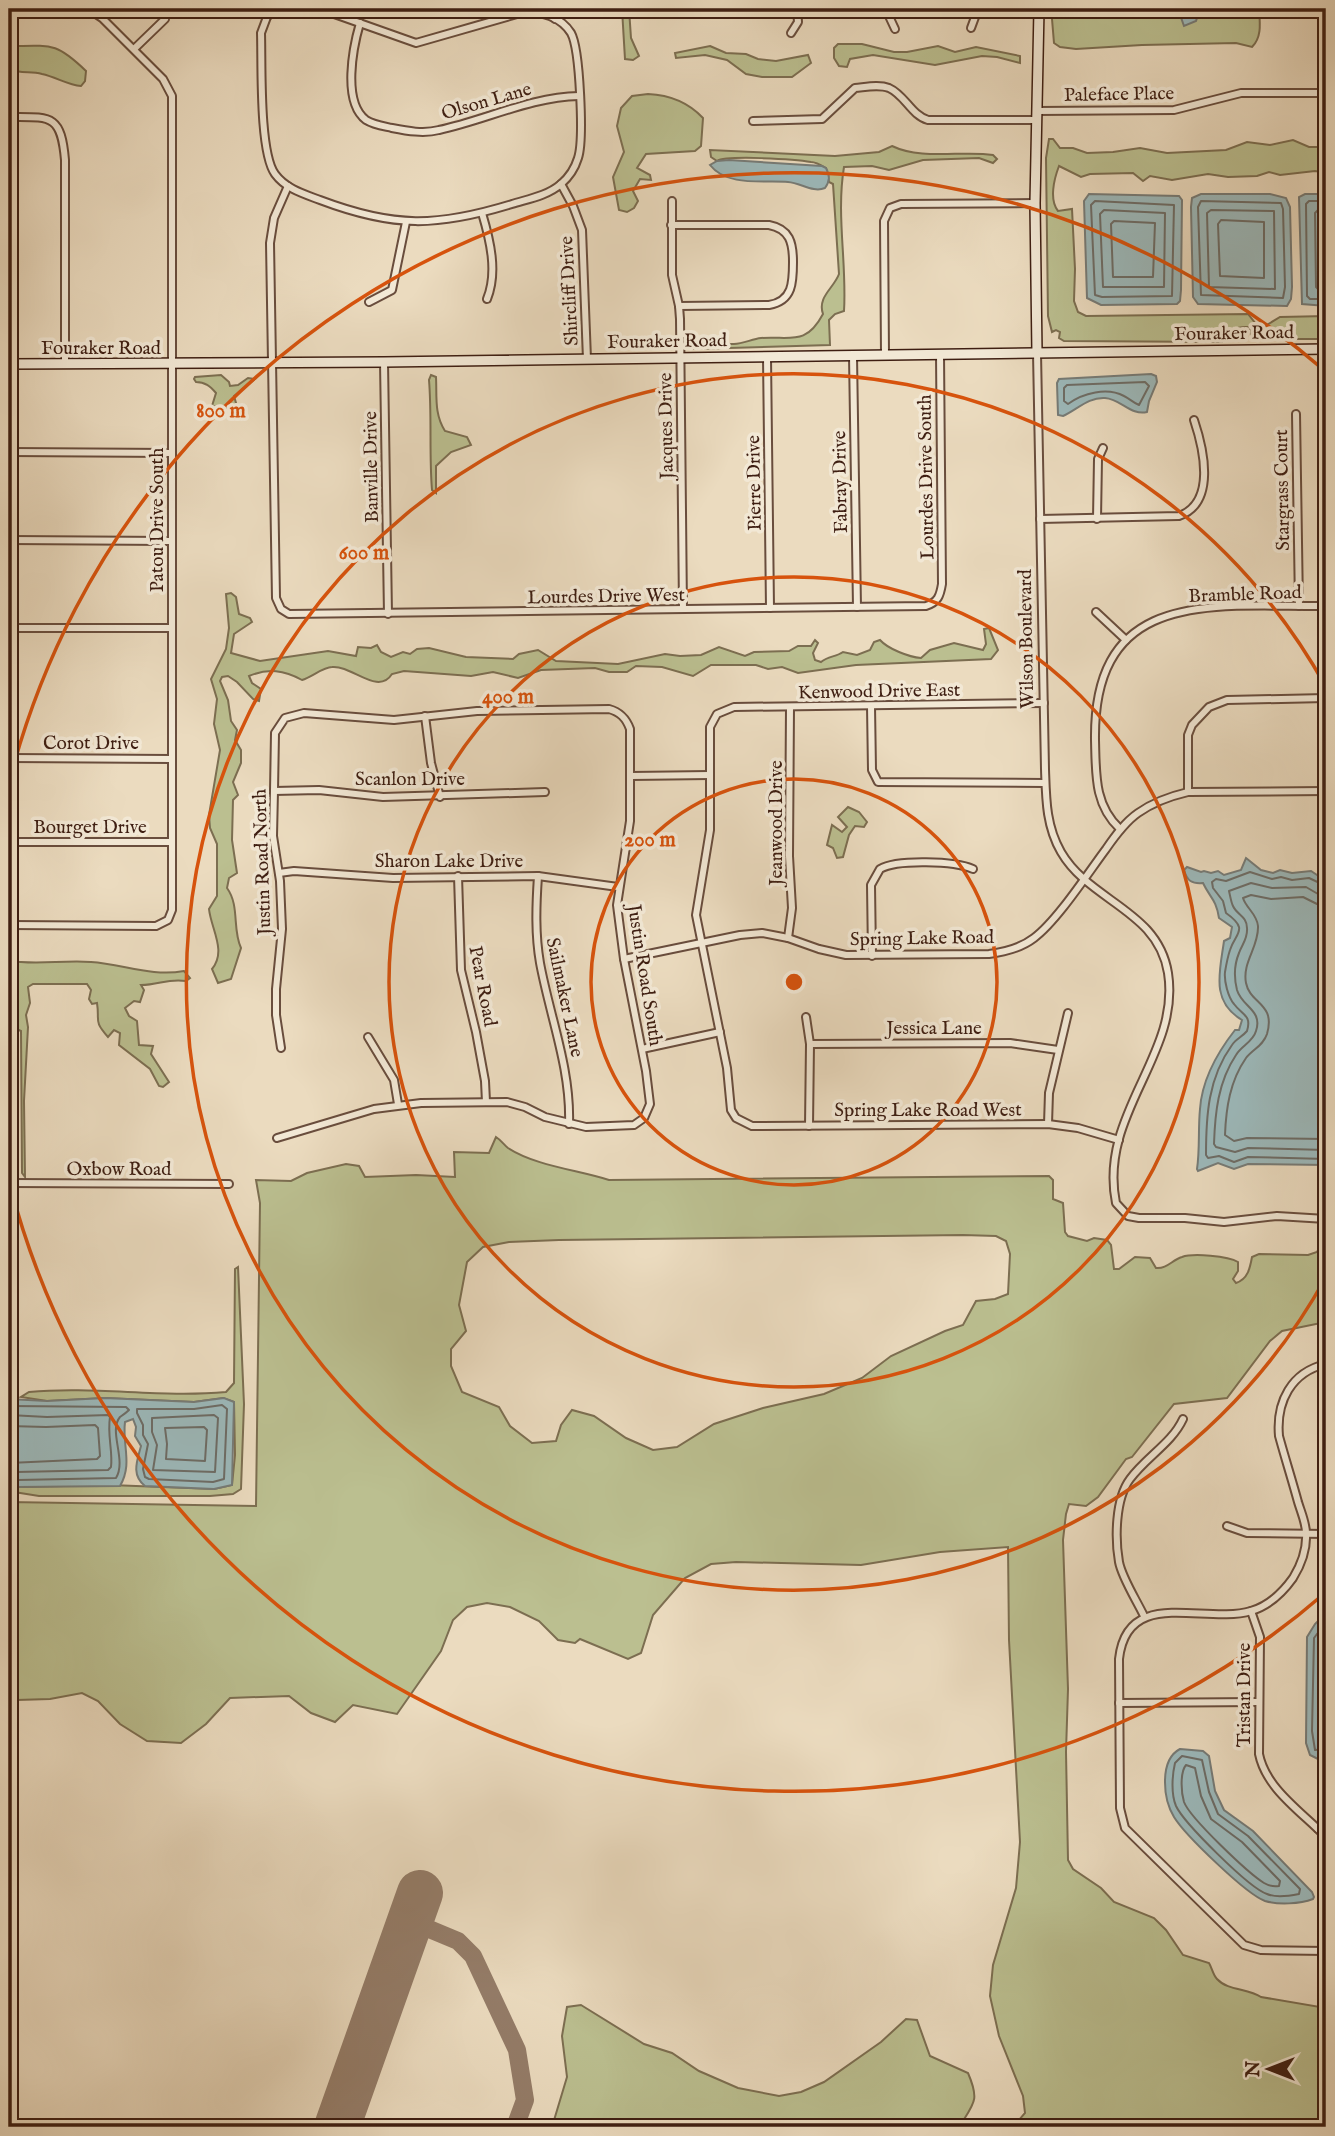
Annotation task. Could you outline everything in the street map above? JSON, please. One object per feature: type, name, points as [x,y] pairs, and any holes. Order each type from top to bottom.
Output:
[{"type":"main road","name":"Wilson Boulevard","points":[[1037,353],[1035,202],[1039,9]]},
{"type":"main road","name":"Fouraker Road","points":[[9,364],[173,365],[1326,349]]},
{"type":"street","name":"Patou Drive South","points":[[9,925],[156,926],[165,923],[172,910],[172,96],[169,86],[102,18],[93,12],[78,9]]},
{"type":"street","points":[[274,9],[267,17],[261,33],[265,148],[275,174],[288,186],[366,216],[406,222],[446,220],[482,213],[543,195],[561,184],[575,166],[581,147],[575,43],[570,30],[555,19],[537,12],[524,12],[421,43],[411,42],[320,9]]},
{"type":"street","points":[[555,19],[566,9]]},
{"type":"street","points":[[791,33],[798,22],[797,9]]},
{"type":"street","points":[[888,9],[895,29]]},
{"type":"street","points":[[971,28],[978,9]]},
{"type":"street","points":[[134,49],[165,19]]},
{"type":"street","name":"Olson Lane","points":[[360,23],[352,49],[354,99],[363,116],[373,123],[405,131],[429,132],[539,100],[579,96]]},
{"type":"street","name":"Paleface Place","points":[[753,121],[822,119],[856,88],[882,87],[895,92],[922,118],[929,120],[1174,110],[1241,93],[1326,93]]},
{"type":"street","points":[[9,117],[41,117],[55,124],[63,136],[65,364]]},
{"type":"street","name":"Shircliff Drive","points":[[561,184],[582,230],[587,359]]},
{"type":"street","points":[[272,363],[270,243],[274,218],[288,186]]},
{"type":"street","name":"Jacques Drive","points":[[671,201],[672,275],[679,306],[683,609]]},
{"type":"street","points":[[885,355],[884,221],[888,211],[901,204],[1035,202]]},
{"type":"street","points":[[482,213],[491,254],[492,287],[487,299]]},
{"type":"street","points":[[369,302],[387,294],[394,285],[406,222]]},
{"type":"street","points":[[671,225],[769,225],[781,228],[793,245],[793,283],[782,300],[769,305],[679,306]]},
{"type":"street","name":"Wilson Boulevard","points":[[1037,353],[1045,783],[1048,819],[1065,858],[1083,878],[1151,931],[1163,953],[1168,974],[1170,1003],[1165,1028],[1127,1111],[1115,1160],[1114,1195],[1120,1210],[1128,1216],[1224,1222],[1277,1216],[1326,1219]]},
{"type":"street","name":"Lourdes Drive South","points":[[938,598],[942,584],[940,354]]},
{"type":"street","name":"Fabray Drive","points":[[853,356],[857,607]]},
{"type":"street","name":"Pierre Drive","points":[[767,357],[770,608]]},
{"type":"street","name":"Banville Drive","points":[[384,362],[388,614]]},
{"type":"street","name":"Lourdes Drive West","points":[[272,363],[276,602],[281,609],[292,615],[926,606],[938,598]]},
{"type":"street","name":"Stargrass Court","points":[[1296,414],[1298,606]]},
{"type":"street","points":[[1040,519],[1179,516],[1196,507],[1202,496],[1203,464],[1195,420]]},
{"type":"street","points":[[1097,519],[1098,459],[1103,448]]},
{"type":"street","points":[[9,452],[172,453]]},
{"type":"street","points":[[9,540],[172,541]]},
{"type":"street","name":"Bramble Road","points":[[1121,829],[1108,817],[1096,787],[1095,716],[1101,681],[1126,640],[1150,622],[1185,610],[1326,606]]},
{"type":"street","points":[[1096,612],[1126,640]]},
{"type":"street","points":[[9,628],[172,628]]},
{"type":"street","points":[[1188,792],[1188,735],[1192,725],[1209,706],[1227,700],[1326,698]]},
{"type":"street","name":"Kenwood Drive East","points":[[710,775],[709,732],[717,714],[730,708],[1044,703]]},
{"type":"street","points":[[870,706],[872,770],[876,779],[884,784],[1045,783]]},
{"type":"street","name":"Jeanwood Drive","points":[[788,938],[793,908],[789,856],[790,707]]},
{"type":"street","name":"Justin Road South","points":[[425,716],[521,709],[609,709],[627,720],[630,729],[631,776],[629,839],[618,887],[618,921],[650,1104],[644,1118],[634,1125],[600,1128],[569,1124]]},
{"type":"street","name":"Justin Road North","points":[[281,1048],[275,989],[282,929],[274,836],[275,733],[285,718],[304,713],[394,720],[425,716]]},
{"type":"street","points":[[425,716],[431,763],[440,797]]},
{"type":"street","name":"Corot Drive","points":[[9,758],[172,759]]},
{"type":"street","points":[[631,776],[710,775],[710,830],[696,915],[720,1032],[642,1049]]},
{"type":"street","name":"Scanlon Drive","points":[[274,790],[319,790],[383,797],[545,792]]},
{"type":"street","name":"Spring Lake Road","points":[[624,959],[761,933],[788,938],[837,954],[872,956],[1005,952],[1025,944],[1043,930],[1121,829],[1150,806],[1188,792],[1326,791]]},
{"type":"street","name":"Bourget Drive","points":[[9,842],[172,842]]},
{"type":"street","points":[[872,956],[872,885],[880,869],[894,864],[955,864],[973,869]]},
{"type":"street","name":"Sharon Lake Drive","points":[[279,873],[294,871],[393,878],[538,876],[618,887]]},
{"type":"street","name":"Pear Road","points":[[458,876],[461,970],[476,1032],[486,1102]]},
{"type":"street","name":"Sailmaker Lane","points":[[538,876],[536,931],[540,964],[567,1079],[569,1124]]},
{"type":"street","points":[[1048,1124],[1049,1093],[1068,1013]]},
{"type":"street","points":[[806,1017],[810,1044],[809,1126]]},
{"type":"street","name":"Spring Lake Road West","points":[[720,1032],[727,1068],[729,1102],[736,1118],[752,1126],[1048,1124],[1078,1128],[1119,1140]]},
{"type":"street","points":[[368,1037],[394,1080],[398,1104]]},
{"type":"street","name":"Jessica Lane","points":[[810,1044],[1020,1043],[1058,1051]]},
{"type":"street","points":[[277,1138],[398,1104],[486,1102],[516,1105],[569,1124]]},
{"type":"street","name":"Oxbow Road","points":[[9,1183],[229,1184]]},
{"type":"street","points":[[1326,1364],[1303,1376],[1285,1394],[1280,1404],[1279,1436],[1306,1532],[1305,1551],[1298,1571],[1285,1590],[1251,1611],[1225,1614],[1160,1613],[1144,1616],[1131,1626],[1121,1641],[1119,1703],[1120,1808],[1125,1828],[1244,1945],[1261,1950],[1326,1951]]},
{"type":"street","points":[[1144,1616],[1119,1564],[1118,1510],[1130,1478],[1178,1430],[1184,1419]]},
{"type":"street","points":[[1227,1526],[1247,1533],[1271,1535],[1306,1532],[1326,1534]]},
{"type":"street","name":"Tristan Drive","points":[[1251,1611],[1260,1637],[1261,1768],[1269,1782],[1326,1837]]},
{"type":"street","points":[[1119,1703],[1259,1702]]},
{"type":"street","points":[[1318,1829],[1326,1821]]},
{"type":"green space","points":[[622,9],[629,9],[631,38],[639,56],[633,60],[625,59]]},
{"type":"green space","points":[[1056,9],[1259,9],[1260,30],[1252,47],[1236,43],[1076,49],[1060,47],[1054,43],[1052,19]]},
{"type":"green space","points":[[838,44],[862,44],[894,52],[938,46],[955,52],[976,47],[1020,56],[1020,63],[982,56],[935,65],[873,55],[850,59],[847,67],[839,66],[834,58],[834,48]]},
{"type":"green space","points":[[47,46],[61,51],[86,71],[85,81],[81,86],[42,74],[9,69],[9,48]]},
{"type":"green space","points":[[710,46],[726,53],[746,54],[758,59],[776,61],[808,55],[811,63],[792,77],[762,77],[746,74],[727,60],[705,55],[676,58],[675,53]]},
{"type":"green space","points":[[648,94],[678,100],[703,118],[701,146],[695,151],[646,154],[637,168],[650,175],[651,180],[640,179],[633,191],[638,201],[634,208],[627,212],[619,210],[613,177],[624,152],[617,126],[621,108],[632,96]]},
{"type":"green space","points":[[1049,139],[1053,139],[1060,148],[1073,148],[1087,153],[1140,148],[1167,153],[1226,150],[1247,142],[1270,145],[1293,140],[1309,147],[1326,147],[1326,173],[1315,171],[1280,175],[1269,172],[1257,176],[1228,177],[1208,174],[1172,180],[1150,176],[1143,181],[1133,173],[1090,174],[1081,177],[1059,166],[1053,195],[1058,211],[1072,209],[1074,301],[1078,312],[1086,316],[1248,314],[1260,329],[1280,317],[1326,316],[1326,339],[1257,339],[1251,335],[1249,327],[1233,330],[1222,342],[1064,341],[1059,338],[1060,332],[1052,332],[1048,316],[1046,158]]},
{"type":"green space","points":[[892,146],[914,152],[993,155],[997,159],[993,163],[979,158],[923,160],[889,170],[872,166],[844,167],[841,221],[844,311],[829,320],[830,345],[694,349],[694,342],[734,344],[761,338],[804,335],[817,324],[823,314],[824,298],[839,274],[833,184],[829,182],[826,168],[813,162],[777,159],[733,158],[717,161],[711,157],[710,150],[835,156],[879,152]]},
{"type":"green space","points":[[221,375],[230,386],[238,385],[248,378],[255,379],[234,396],[236,403],[233,409],[212,406],[216,393],[194,379]]},
{"type":"green space","points":[[431,375],[436,377],[436,398],[441,425],[445,431],[467,437],[471,445],[451,452],[436,466],[436,493],[432,490],[431,476]]},
{"type":"green space","points":[[231,593],[236,597],[239,614],[250,618],[252,622],[234,634],[231,653],[260,661],[328,651],[356,656],[358,647],[371,648],[377,645],[381,652],[391,657],[429,648],[466,657],[513,659],[519,654],[538,650],[556,661],[618,664],[665,654],[701,655],[719,647],[745,656],[754,652],[789,651],[798,646],[811,646],[815,640],[818,643],[813,653],[815,660],[821,662],[843,652],[857,655],[870,650],[874,642],[880,640],[899,652],[921,658],[930,650],[954,643],[983,650],[986,644],[984,629],[989,628],[998,650],[991,659],[856,665],[798,673],[782,667],[768,669],[756,665],[711,665],[693,676],[662,667],[636,666],[627,672],[609,672],[595,668],[541,670],[518,678],[493,672],[471,676],[404,671],[392,674],[380,682],[332,667],[302,680],[282,672],[269,671],[249,676],[252,683],[261,689],[259,701],[253,699],[228,676],[222,677],[220,681],[228,700],[231,721],[237,730],[235,740],[241,750],[241,763],[233,782],[238,795],[233,800],[232,840],[237,873],[229,878],[227,888],[233,902],[241,948],[231,979],[218,983],[212,969],[218,955],[218,947],[209,909],[217,896],[217,844],[210,828],[209,815],[220,750],[214,724],[217,699],[211,679],[226,649],[229,628],[226,594]]},
{"type":"green space","points":[[848,807],[859,812],[867,822],[864,827],[855,826],[849,835],[843,857],[837,858],[833,848],[827,845],[832,825],[842,832],[847,827],[838,817]]},
{"type":"green space","points":[[9,961],[103,963],[149,971],[184,971],[190,978],[186,981],[141,985],[144,990],[140,1002],[134,1001],[125,1008],[129,1016],[137,1021],[139,1045],[153,1046],[151,1054],[169,1082],[163,1087],[159,1086],[150,1069],[119,1045],[120,1033],[114,1030],[108,1037],[100,1027],[97,1003],[92,1004],[89,999],[91,990],[87,984],[33,984],[28,987],[30,1003],[26,1015],[25,1177],[22,1173],[21,1031],[12,1027],[9,1032]]},
{"type":"green space","points":[[496,1137],[508,1148],[531,1159],[609,1180],[1049,1176],[1053,1180],[1053,1199],[1063,1203],[1065,1232],[1068,1236],[1087,1241],[1094,1238],[1107,1240],[1111,1245],[1114,1269],[1119,1269],[1135,1257],[1150,1258],[1156,1268],[1160,1268],[1182,1257],[1210,1256],[1238,1262],[1238,1271],[1233,1279],[1236,1283],[1246,1276],[1252,1257],[1259,1254],[1308,1255],[1317,1252],[1321,1245],[1326,1244],[1326,1322],[1282,1331],[1270,1341],[1227,1398],[1174,1404],[1132,1457],[1126,1459],[1098,1497],[1086,1506],[1069,1504],[1063,1540],[1068,1689],[1068,1860],[1073,1869],[1101,1888],[1114,1902],[1154,1918],[1183,1955],[1209,1963],[1222,1983],[1261,1997],[1326,2008],[1326,2127],[1013,2127],[1025,2113],[1023,2096],[999,2036],[990,1996],[993,1965],[1016,1888],[1020,1842],[1009,1640],[1008,1547],[940,1552],[861,1565],[736,1562],[711,1564],[685,1578],[653,1615],[641,1653],[628,1659],[580,1639],[575,1643],[558,1640],[539,1621],[510,1607],[487,1603],[467,1607],[453,1620],[441,1651],[397,1714],[353,1705],[335,1722],[311,1713],[289,1696],[230,1698],[206,1724],[181,1743],[147,1741],[120,1724],[98,1701],[82,1693],[50,1699],[17,1700],[9,1710],[9,1502],[256,1506],[260,1203],[256,1180],[291,1181],[307,1173],[346,1164],[359,1166],[365,1177],[455,1177],[454,1152],[489,1153]],"holes":[[[996,1236],[1006,1241],[1010,1254],[1008,1294],[995,1299],[976,1301],[963,1325],[891,1356],[862,1378],[824,1394],[763,1408],[714,1424],[677,1447],[653,1450],[626,1438],[594,1416],[572,1410],[561,1425],[556,1441],[532,1443],[510,1426],[499,1407],[462,1392],[451,1366],[451,1349],[466,1331],[459,1305],[467,1262],[483,1247],[509,1242],[559,1240]]]},
{"type":"green space","points":[[238,1267],[244,1404],[241,1489],[233,1494],[210,1496],[39,1496],[14,1492],[18,1487],[110,1485],[214,1489],[232,1485],[235,1455],[234,1402],[223,1398],[194,1402],[105,1398],[47,1401],[21,1397],[29,1392],[54,1391],[177,1394],[226,1392],[234,1383],[235,1269]]},
{"type":"green space","points":[[581,2005],[644,2044],[672,2053],[699,2071],[738,2088],[779,2096],[801,2092],[824,2082],[881,2042],[906,2019],[917,2020],[930,2056],[968,2073],[974,2090],[974,2102],[959,2127],[552,2127],[567,2077],[562,2036],[567,2007]]},
{"type":"water","points":[[1178,9],[1189,9],[1197,18],[1196,21],[1184,26]]},
{"type":"water","points":[[729,160],[822,166],[826,168],[829,181],[825,188],[816,189],[788,182],[736,180],[717,172],[710,165]]},
{"type":"water","points":[[1089,194],[1179,196],[1182,200],[1181,290],[1177,304],[1101,305],[1087,298],[1084,201]]},
{"type":"water","points":[[1201,194],[1270,194],[1286,198],[1290,207],[1292,287],[1287,306],[1198,304],[1193,297],[1191,207],[1192,198]]},
{"type":"water","points":[[1305,194],[1326,194],[1326,306],[1302,304],[1299,197]]},
{"type":"water","points":[[1151,374],[1156,376],[1157,382],[1147,412],[1136,412],[1111,399],[1099,398],[1063,416],[1058,415],[1059,379]]},
{"type":"water","points":[[1246,858],[1261,870],[1273,873],[1280,870],[1292,873],[1311,871],[1326,881],[1326,1165],[1248,1164],[1234,1169],[1218,1163],[1198,1171],[1197,1169],[1201,1098],[1207,1077],[1222,1048],[1235,1030],[1239,1030],[1242,1020],[1225,1004],[1221,995],[1219,974],[1224,941],[1230,938],[1232,927],[1219,918],[1203,883],[1190,881],[1184,870],[1187,867],[1201,872],[1218,871],[1224,875],[1241,870]]},
{"type":"water","points":[[105,1398],[194,1402],[224,1398],[234,1402],[232,1485],[214,1489],[145,1486],[137,1472],[141,1446],[135,1436],[133,1419],[125,1422],[127,1462],[120,1486],[18,1487],[14,1492],[9,1492],[9,1399],[47,1401]]},
{"type":"water","points":[[1326,1613],[1326,1753],[1318,1759],[1310,1755],[1306,1743],[1307,1637]]},
{"type":"water","points":[[1180,1749],[1203,1751],[1209,1756],[1215,1791],[1224,1810],[1253,1831],[1312,1892],[1313,1899],[1289,1903],[1265,1901],[1231,1876],[1190,1837],[1174,1817],[1167,1800],[1166,1771],[1173,1754]]},
{"type":"taxiway","points":[[410,1921],[458,1941],[473,1956],[517,2050],[525,2100],[515,2127]]},
{"type":"runway","points":[[337,2127],[420,1893]]}]
